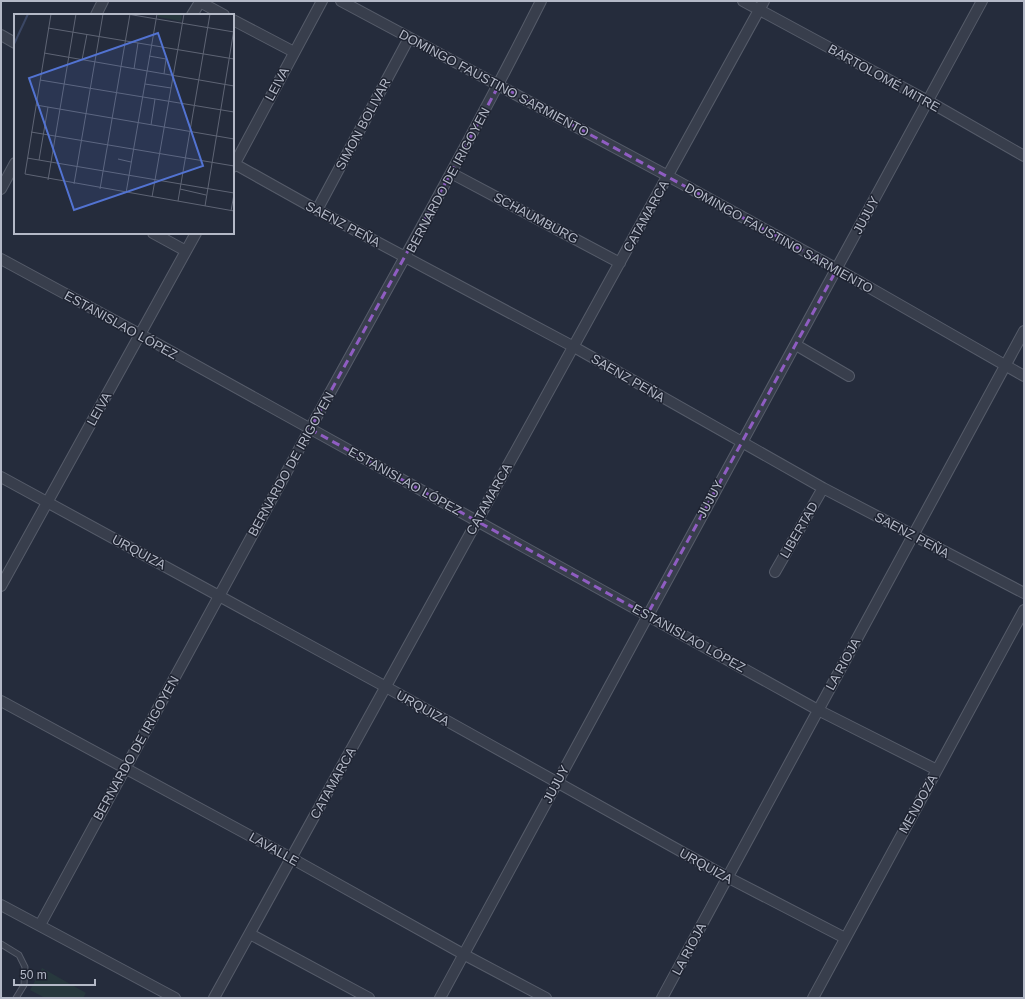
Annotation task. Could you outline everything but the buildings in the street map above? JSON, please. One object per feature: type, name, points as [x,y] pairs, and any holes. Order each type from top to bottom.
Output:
[{"type":"street","points":[[96,14],[103,1]]},
{"type":"street","name":"LEIVA","points":[[234,164],[322,1]]},
{"type":"street","name":"DOMINGO FAUSTINO SARMIENTO","points":[[341,1],[668,176],[837,269],[1024,376]]},
{"type":"street","name":"BERNARDO DE IRIGOYEN","points":[[40,925],[219,595],[406,257],[499,85],[541,1]]},
{"type":"street","name":"BARTOLOMÉ MITRE","points":[[744,1],[762,5],[1024,156]]},
{"type":"street","name":"JUJUY","points":[[440,998],[982,1]]},
{"type":"street","points":[[193,14],[200,2],[222,14]]},
{"type":"street","name":"CATAMARCA","points":[[214,998],[762,5]]},
{"type":"street","points":[[234,21],[294,52]]},
{"type":"street","points":[[1,35],[14,42]]},
{"type":"street","name":"SIMON BOLIVAR","points":[[317,210],[409,38]]},
{"type":"street","name":"SAENZ PEÑA","points":[[234,164],[574,347],[823,488],[1024,593]]},
{"type":"street","points":[[1,189],[14,165]]},
{"type":"street","name":"SCHAUMBURG","points":[[451,173],[620,263]]},
{"type":"street","points":[[155,234],[186,251]]},
{"type":"street","name":"LEIVA","points":[[1,586],[195,234]]},
{"type":"street","name":"ESTANISLAO LÓPEZ","points":[[1,259],[477,520],[818,710],[937,770]]},
{"type":"street","name":"LA RIOJA","points":[[662,998],[1024,331]]},
{"type":"street","points":[[796,345],[849,376]]},
{"type":"street","name":"URQUIZA","points":[[1,477],[386,687],[727,877],[845,938]]},
{"type":"street","name":"LIBERTAD","points":[[775,572],[823,488]]},
{"type":"street","name":"MENDOZA","points":[[813,998],[1024,610]]},
{"type":"street","name":"LAVALLE","points":[[1,701],[546,998]]},
{"type":"street","points":[[1,905],[175,998]]},
{"type":"street","points":[[250,934],[369,998]]},
{"type":"lane","points":[[1,944],[19,955],[25,966],[24,985],[16,998]]},
{"type":"highlighted area","points":[[499,85],[837,269],[647,615],[310,429]]},
{"type":"shaded area","points":[[42,968],[86,993],[83,998],[45,998],[30,990]]}]
